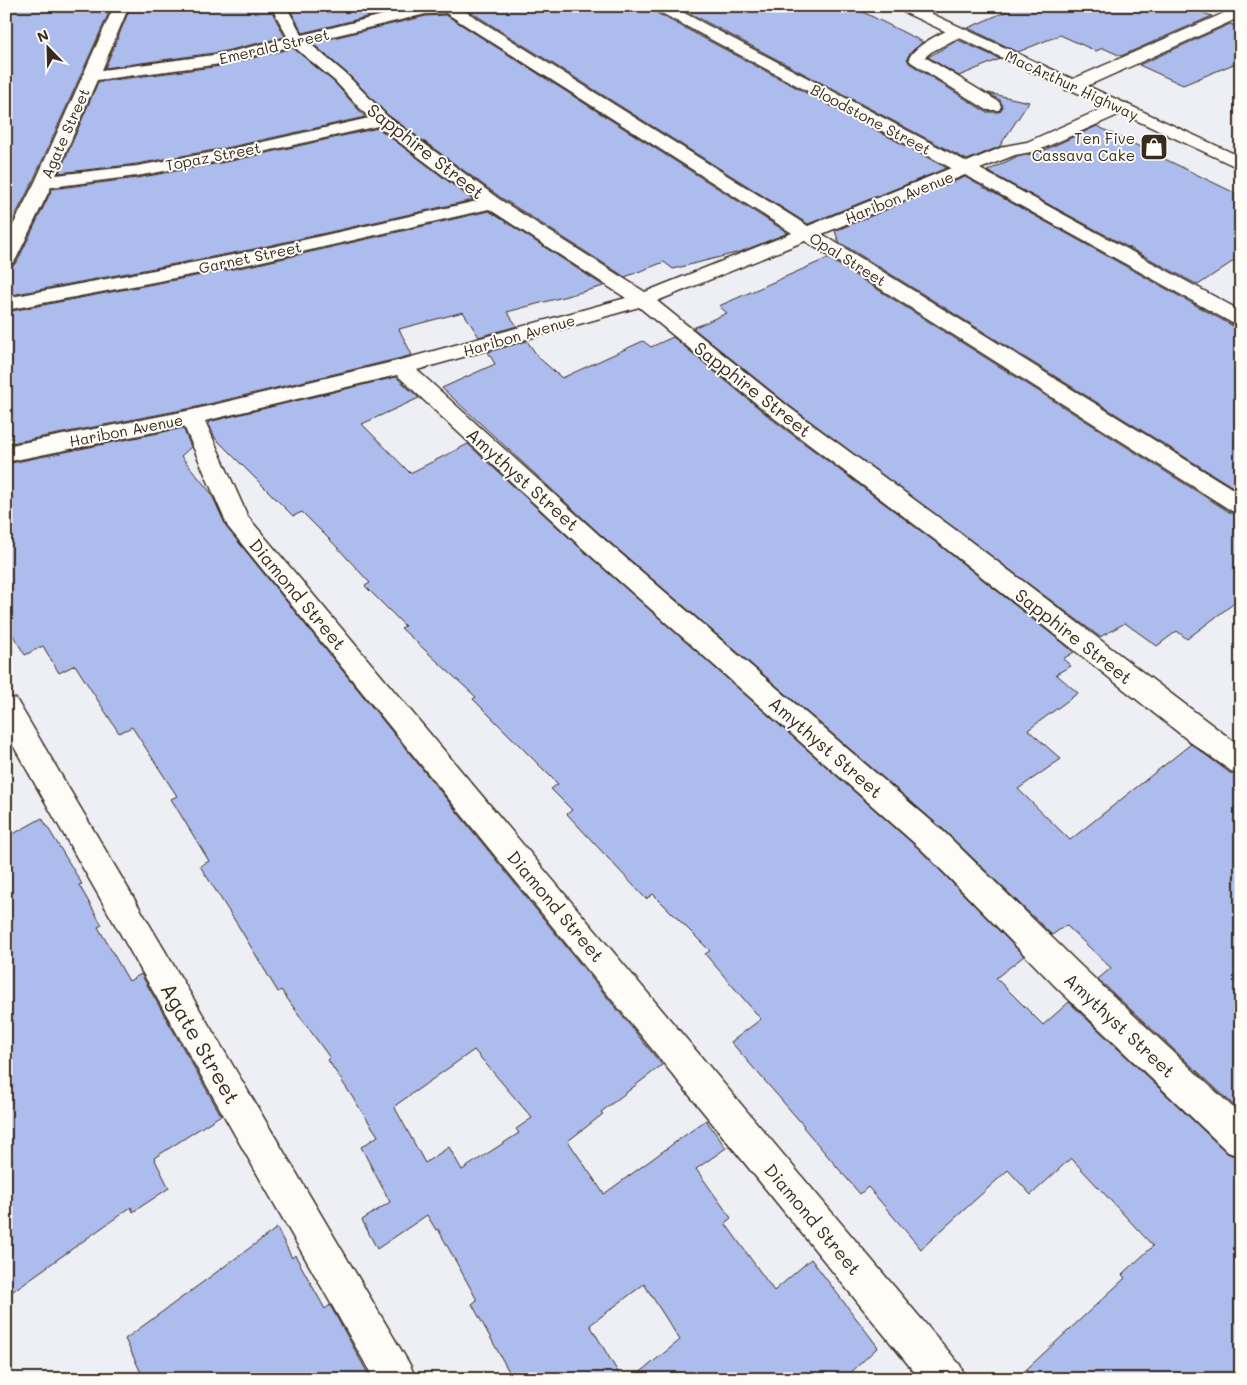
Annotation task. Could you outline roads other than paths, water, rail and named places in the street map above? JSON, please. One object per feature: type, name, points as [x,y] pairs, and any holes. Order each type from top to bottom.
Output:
[{"type":"main road","name":"Agate Street","points":[[6,259],[44,182],[122,6]]},
{"type":"main road","name":"Sapphire Street","points":[[278,6],[298,42],[341,78],[381,120],[492,203],[642,300],[782,413],[1241,763]]},
{"type":"main road","name":"Bloodstone Street","points":[[659,6],[967,169],[1241,320]]},
{"type":"main road","name":"MacArthur Highway","points":[[902,6],[1241,164]]},
{"type":"main road","points":[[1219,6],[1239,12]]},
{"type":"main road","name":"Emerald Street","points":[[90,76],[220,59],[298,42],[438,7],[449,8],[456,12]]},
{"type":"main road","name":"Opal Street","points":[[456,12],[1241,505]]},
{"type":"main road","points":[[1072,86],[1239,12]]},
{"type":"main road","points":[[958,32],[925,49],[918,55],[917,59],[993,106]]},
{"type":"main road","name":"Haribon Avenue","points":[[6,454],[192,417],[401,368],[642,300],[1012,150],[1031,146],[1114,104]]},
{"type":"main road","name":"Topaz Street","points":[[44,182],[137,171],[231,154],[381,120]]},
{"type":"main road","name":"Garnet Street","points":[[6,304],[254,257],[492,203]]},
{"type":"main road","name":"Amythyst Street","points":[[401,368],[598,547],[932,840],[1069,977],[1241,1139]]},
{"type":"main road","name":"Diamond Street","points":[[192,417],[237,520],[946,1379]]},
{"type":"main road","name":"Agate Street","points":[[6,707],[396,1379]]},
{"type":"place","name":"Ten Five Cassava Cake","points":[[1154,147]]}]
